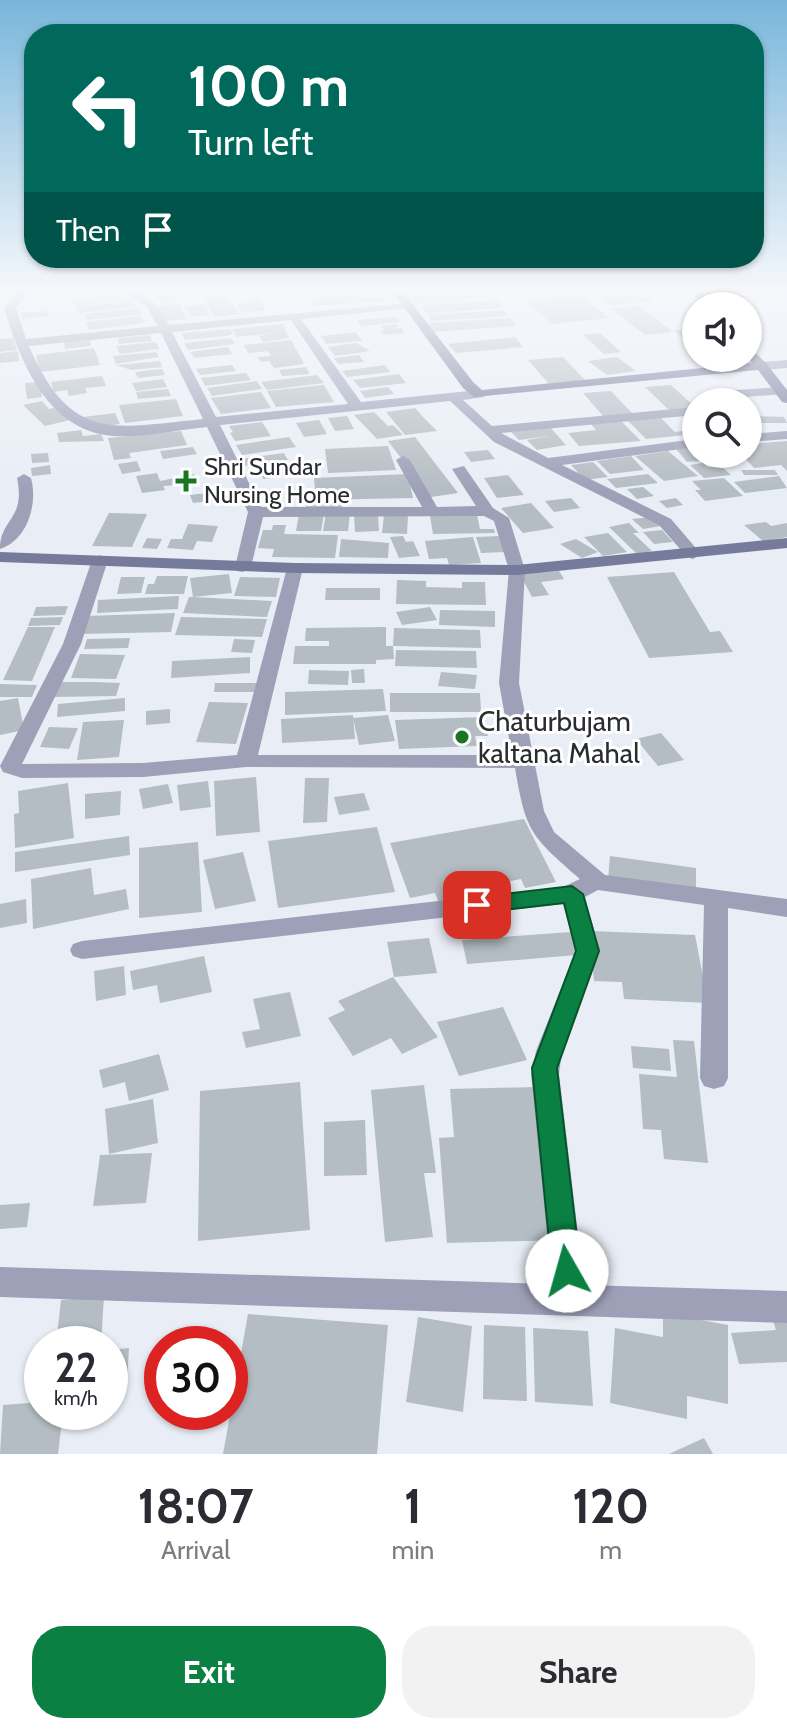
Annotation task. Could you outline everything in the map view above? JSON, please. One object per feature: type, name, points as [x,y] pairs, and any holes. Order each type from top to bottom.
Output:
[{"type":"street","points":[[24,356],[56,401],[87,429],[116,432],[701,372]]},
{"type":"street","points":[[179,356],[256,512],[243,567]]},
{"type":"street","points":[[322,356],[356,405]]},
{"type":"street","points":[[446,356],[468,385],[479,394]]},
{"type":"street","points":[[762,366],[787,364]]},
{"type":"street","points":[[762,366],[784,395]]},
{"type":"street","points":[[762,395],[784,395]]},
{"type":"street","points":[[453,397],[489,430],[542,463],[665,522],[700,553]]},
{"type":"street","points":[[489,430],[682,412]]},
{"type":"street","points":[[762,437],[787,435]]},
{"type":"street","points":[[542,463],[682,445]]},
{"type":"street","points":[[403,460],[432,511]]},
{"type":"street","points":[[459,469],[487,511]]},
{"type":"street","points":[[0,544],[24,516],[30,502],[24,478]]},
{"type":"street","points":[[256,512],[487,511],[501,518],[517,570],[509,683],[533,811],[541,830],[584,887],[588,951],[549,1051],[545,1074],[570,1300]]},
{"type":"street","points":[[0,557],[243,567],[517,570],[783,543]]},
{"type":"street","points":[[93,559],[72,644],[10,767],[22,771],[143,770],[246,761],[523,762]]},
{"type":"street","points":[[246,761],[295,568]]},
{"type":"street","points":[[82,950],[584,887],[787,908]]},
{"type":"street","points":[[714,1078],[716,900]]},
{"type":"street","points":[[0,1282],[787,1307]]},
{"type":"building","points":[[0,356],[18,356],[19,361],[0,363]]},
{"type":"building","points":[[36,356],[97,356],[100,365],[40,372]]},
{"type":"building","points":[[113,356],[158,356],[159,357],[116,364]]},
{"type":"building","points":[[300,356],[304,364],[274,368],[269,361],[261,362],[257,357]]},
{"type":"building","points":[[360,356],[364,362],[338,364],[334,358]]},
{"type":"building","points":[[563,357],[585,380],[549,384],[528,360]]},
{"type":"building","points":[[617,357],[636,371],[607,375],[588,361]]},
{"type":"building","points":[[160,361],[162,367],[131,370],[116,365]]},
{"type":"building","points":[[232,365],[236,371],[200,375],[196,369]]},
{"type":"building","points":[[385,365],[390,372],[347,377],[342,371]]},
{"type":"building","points":[[306,367],[310,374],[282,376],[279,370]]},
{"type":"building","points":[[162,369],[165,375],[138,378],[135,372]]},
{"type":"building","points":[[246,373],[251,380],[205,386],[201,378]]},
{"type":"building","points":[[399,374],[406,383],[360,388],[353,380]]},
{"type":"building","points":[[317,375],[324,383],[267,390],[261,382]]},
{"type":"building","points":[[102,376],[106,386],[85,388],[87,393],[69,396],[67,390],[54,392],[51,382]]},
{"type":"building","points":[[163,379],[167,387],[136,391],[132,383]]},
{"type":"building","points":[[257,381],[262,389],[212,396],[207,388]]},
{"type":"building","points":[[40,382],[42,397],[27,399],[25,383]]},
{"type":"building","points":[[324,385],[334,402],[276,407],[267,391]]},
{"type":"building","points":[[671,385],[682,395],[682,410],[670,411],[645,387]]},
{"type":"building","points":[[388,387],[394,394],[365,398],[360,391]]},
{"type":"building","points":[[168,389],[171,396],[138,399],[136,392]]},
{"type":"building","points":[[611,391],[633,414],[604,417],[583,393]]},
{"type":"building","points":[[261,392],[271,408],[221,414],[211,398]]},
{"type":"building","points":[[176,399],[183,416],[125,423],[119,405]]},
{"type":"building","points":[[42,401],[49,409],[58,407],[70,420],[45,426],[23,405]]},
{"type":"building","points":[[415,408],[437,431],[405,435],[386,412]]},
{"type":"building","points":[[374,412],[403,435],[377,439],[354,415]]},
{"type":"building","points":[[115,413],[120,424],[96,427],[83,417]]},
{"type":"building","points":[[658,415],[675,432],[682,431],[682,435],[646,439],[628,421]]},
{"type":"building","points":[[347,416],[354,429],[335,431],[328,418]]},
{"type":"building","points":[[762,416],[784,417],[787,423],[762,423]]},
{"type":"building","points":[[319,420],[327,434],[304,437],[296,423]]},
{"type":"building","points":[[620,420],[641,441],[579,446],[568,433],[596,430],[590,423]]},
{"type":"building","points":[[262,422],[271,436],[235,441],[230,433],[233,432],[229,426]]},
{"type":"building","points":[[549,426],[566,445],[537,450],[527,440],[549,436],[519,440],[511,432]]},
{"type":"building","points":[[81,430],[83,436],[101,434],[104,441],[59,442],[57,433]]},
{"type":"building","points":[[181,431],[187,445],[129,453],[131,458],[114,460],[108,438]]},
{"type":"building","points":[[289,437],[296,447],[242,455],[236,445]]},
{"type":"building","points":[[415,437],[458,493],[431,497],[388,441]]},
{"type":"building","points":[[787,441],[787,471],[781,465],[762,467],[762,443]]},
{"type":"building","points":[[388,446],[396,470],[328,473],[325,449]]},
{"type":"building","points":[[193,447],[197,454],[163,459],[160,451]]},
{"type":"building","points":[[488,450],[495,459],[471,462],[464,452]]},
{"type":"building","points":[[668,451],[682,463],[682,468],[688,468],[698,476],[664,481],[635,456]]},
{"type":"building","points":[[48,453],[49,462],[32,463],[31,454]]},
{"type":"building","points":[[284,453],[288,460],[243,466],[240,459]]},
{"type":"building","points":[[631,456],[644,470],[610,474],[597,461]]},
{"type":"building","points":[[137,461],[141,471],[122,474],[118,464]]},
{"type":"building","points":[[593,462],[608,477],[585,480],[571,465]]},
{"type":"building","points":[[50,465],[51,474],[32,476],[31,468]]},
{"type":"building","points":[[288,466],[293,475],[263,479],[259,469]]},
{"type":"building","points":[[693,468],[723,468],[731,475],[704,478]]},
{"type":"building","points":[[741,470],[775,470],[778,475],[744,475]]},
{"type":"building","points":[[157,473],[160,481],[194,474],[199,484],[163,486],[165,490],[142,493],[136,476]]},
{"type":"building","points":[[408,474],[413,498],[316,500],[314,478]]},
{"type":"building","points":[[648,474],[658,483],[616,488],[607,479]]},
{"type":"building","points":[[508,475],[524,495],[497,498],[484,478]]},
{"type":"building","points":[[779,476],[787,488],[745,493],[734,482]]},
{"type":"building","points":[[724,478],[743,496],[705,501],[695,490],[701,490],[692,481]]},
{"type":"building","points":[[643,487],[654,496],[637,499],[627,489]]},
{"type":"building","points":[[215,492],[218,500],[193,503],[190,495]]},
{"type":"building","points":[[571,498],[580,508],[554,512],[545,501]]},
{"type":"building","points":[[676,498],[683,505],[667,508],[659,501]]},
{"type":"building","points":[[342,501],[342,507],[306,508],[306,502]]},
{"type":"building","points":[[531,503],[554,528],[523,533],[501,508]]},
{"type":"building","points":[[109,513],[147,514],[132,547],[92,546]]},
{"type":"building","points":[[326,513],[350,514],[348,531],[323,531]]},
{"type":"building","points":[[299,514],[324,514],[321,531],[296,531]]},
{"type":"building","points":[[354,514],[378,514],[379,531],[355,532]]},
{"type":"building","points":[[384,515],[408,515],[407,534],[382,533]]},
{"type":"building","points":[[477,515],[480,529],[494,529],[495,533],[433,534],[430,516]]},
{"type":"building","points":[[651,517],[661,526],[643,529],[632,519]]},
{"type":"building","points":[[766,522],[771,526],[787,523],[787,537],[763,541],[744,525]]},
{"type":"building","points":[[629,523],[639,533],[633,533],[652,551],[637,554],[609,527]]},
{"type":"building","points":[[188,524],[218,526],[212,542],[197,541],[193,550],[167,548],[171,539],[182,539]]},
{"type":"building","points":[[273,525],[286,525],[284,534],[338,535],[335,558],[272,557],[274,549],[258,548],[263,530],[272,530]]},
{"type":"building","points":[[662,530],[673,542],[654,544],[643,532]]},
{"type":"building","points":[[608,533],[627,552],[603,556],[584,537]]},
{"type":"building","points":[[403,536],[406,542],[413,541],[420,556],[399,558],[390,537]]},
{"type":"building","points":[[499,536],[505,552],[481,553],[476,537]]},
{"type":"building","points":[[473,537],[481,563],[449,565],[447,558],[429,559],[425,541]]},
{"type":"building","points":[[147,538],[162,539],[157,549],[142,548]]},
{"type":"building","points":[[341,539],[389,543],[388,558],[339,557]]},
{"type":"building","points":[[576,539],[598,552],[582,558],[560,544]]},
{"type":"building","points":[[559,571],[564,579],[541,582],[549,595],[532,597],[520,574]]},
{"type":"building","points":[[674,572],[710,632],[720,631],[733,652],[649,658],[607,577]]},
{"type":"building","points":[[229,574],[232,593],[193,597],[190,578]]},
{"type":"building","points":[[157,576],[188,576],[184,594],[145,594],[148,584],[154,584]]},
{"type":"building","points":[[121,577],[145,577],[141,593],[117,594]]},
{"type":"building","points":[[240,577],[280,578],[276,597],[234,596]]},
{"type":"building","points":[[397,580],[426,581],[426,587],[462,588],[462,582],[485,582],[486,605],[396,604]]},
{"type":"building","points":[[326,588],[380,588],[380,600],[325,600]]},
{"type":"building","points":[[179,596],[178,609],[97,613],[98,600]]},
{"type":"building","points":[[189,597],[272,601],[267,617],[183,613]]},
{"type":"building","points":[[68,606],[65,615],[33,616],[36,607]]},
{"type":"building","points":[[430,607],[437,620],[402,625],[396,612]]},
{"type":"building","points":[[440,610],[495,611],[495,627],[439,625]]},
{"type":"building","points":[[175,613],[171,632],[80,634],[85,616]]},
{"type":"building","points":[[63,617],[60,625],[28,626],[31,618]]},
{"type":"building","points":[[181,617],[267,619],[262,637],[175,635]]},
{"type":"building","points":[[28,627],[55,627],[32,681],[3,680]]},
{"type":"building","points":[[386,627],[386,646],[393,646],[394,659],[376,660],[376,664],[293,664],[295,646],[329,646],[329,641],[305,641],[306,628]]},
{"type":"building","points":[[394,628],[480,630],[481,648],[393,646]]},
{"type":"building","points":[[130,638],[128,648],[84,649],[87,639]]},
{"type":"building","points":[[234,639],[255,640],[252,653],[231,652]]},
{"type":"building","points":[[396,650],[476,651],[477,668],[395,666]]},
{"type":"building","points":[[80,654],[125,655],[116,679],[71,678]]},
{"type":"building","points":[[250,657],[250,673],[171,678],[172,661]]},
{"type":"building","points":[[364,669],[365,683],[352,683],[351,670]]},
{"type":"building","points":[[309,670],[349,671],[348,685],[308,684]]},
{"type":"building","points":[[441,672],[477,675],[475,689],[438,686]]},
{"type":"building","points":[[56,682],[120,683],[116,696],[51,697]]},
{"type":"building","points":[[215,683],[257,683],[256,692],[214,692]]},
{"type":"building","points":[[0,684],[37,685],[32,697],[0,697]]},
{"type":"building","points":[[383,689],[386,711],[285,715],[285,692]]},
{"type":"building","points":[[390,693],[480,693],[481,712],[390,712]]},
{"type":"building","points":[[18,698],[24,730],[0,735],[0,701]]},
{"type":"building","points":[[125,698],[125,711],[57,717],[58,704]]},
{"type":"building","points":[[209,702],[248,703],[236,744],[196,742]]},
{"type":"building","points":[[170,709],[170,723],[146,725],[146,711]]},
{"type":"building","points":[[353,715],[355,739],[282,743],[281,719]]},
{"type":"building","points":[[388,715],[395,741],[359,745],[353,718]]},
{"type":"building","points":[[484,717],[488,736],[475,736],[477,746],[399,749],[395,720]]},
{"type":"building","points":[[124,720],[119,757],[77,760],[83,722]]},
{"type":"building","points":[[49,727],[78,728],[69,749],[40,747]]},
{"type":"building","points":[[661,733],[684,760],[658,766],[636,739]]},
{"type":"building","points":[[256,777],[260,832],[216,836],[214,781]]},
{"type":"building","points":[[305,778],[329,778],[327,822],[303,823]]},
{"type":"building","points":[[208,781],[211,807],[180,811],[177,785]]},
{"type":"building","points":[[68,783],[74,838],[15,848],[14,814],[19,813],[18,791]]},
{"type":"building","points":[[168,784],[173,803],[143,809],[139,789]]},
{"type":"building","points":[[121,791],[120,815],[85,819],[85,794]]},
{"type":"building","points":[[364,793],[370,810],[339,815],[334,797]]},
{"type":"building","points":[[524,819],[556,882],[525,888],[521,879],[448,893],[451,901],[439,903],[435,893],[410,898],[390,843]]},
{"type":"building","points":[[377,827],[395,892],[278,908],[268,841]]},
{"type":"building","points":[[129,836],[130,855],[15,872],[15,852]]},
{"type":"building","points":[[198,842],[202,912],[139,918],[139,848]]},
{"type":"building","points":[[243,852],[256,901],[215,909],[203,860]]},
{"type":"building","points":[[610,856],[696,868],[696,892],[608,879]]},
{"type":"building","points":[[91,868],[94,895],[126,889],[129,909],[33,929],[31,879]]},
{"type":"building","points":[[26,899],[27,923],[0,928],[0,904]]},
{"type":"building","points":[[589,931],[695,935],[708,1003],[624,999],[622,982],[594,981]]},
{"type":"building","points":[[571,932],[577,955],[467,964],[462,940]]},
{"type":"building","points":[[429,938],[437,973],[394,977],[387,942]]},
{"type":"building","points":[[204,956],[212,992],[160,1003],[157,985],[133,990],[130,971]]},
{"type":"building","points":[[124,966],[126,995],[96,1001],[94,971]]},
{"type":"building","points":[[393,977],[438,1037],[402,1054],[391,1038],[353,1056],[328,1018],[345,1010],[338,1001]]},
{"type":"building","points":[[290,992],[301,1036],[246,1048],[242,1032],[260,1029],[253,999]]},
{"type":"building","points":[[503,1007],[527,1060],[459,1076],[437,1022]]},
{"type":"building","points":[[673,1040],[694,1041],[708,1163],[664,1159],[661,1130],[643,1129],[639,1074],[677,1077]]},
{"type":"building","points":[[631,1046],[669,1049],[671,1071],[633,1068]]},
{"type":"building","points":[[159,1054],[169,1090],[129,1101],[125,1082],[103,1088],[99,1070]]},
{"type":"building","points":[[300,1082],[310,1230],[198,1241],[200,1091]]},
{"type":"building","points":[[424,1085],[436,1173],[424,1173],[433,1237],[385,1242],[371,1090]]},
{"type":"building","points":[[536,1087],[560,1240],[447,1243],[439,1138],[454,1137],[450,1089]]},
{"type":"building","points":[[153,1099],[158,1143],[109,1154],[105,1109]]},
{"type":"building","points":[[365,1120],[367,1175],[324,1176],[324,1122]]},
{"type":"building","points":[[152,1153],[146,1203],[93,1206],[100,1155]]},
{"type":"building","points":[[30,1203],[27,1227],[0,1229],[0,1205]]},
{"type":"building","points":[[104,1296],[102,1326],[58,1326],[61,1300]]},
{"type":"building","points":[[663,1313],[728,1325],[728,1404],[687,1396],[687,1419],[610,1403],[615,1328],[663,1337]]},
{"type":"building","points":[[248,1314],[388,1325],[377,1454],[223,1454],[227,1430],[248,1430]]},
{"type":"building","points":[[418,1317],[472,1326],[463,1412],[406,1402]]},
{"type":"building","points":[[773,1321],[787,1321],[787,1362],[739,1364],[731,1333],[776,1330]]},
{"type":"building","points":[[484,1325],[525,1327],[527,1401],[483,1399]]},
{"type":"building","points":[[533,1328],[588,1331],[593,1406],[535,1402]]},
{"type":"building","points":[[24,1403],[24,1430],[61,1430],[58,1454],[0,1454],[3,1405]]},
{"type":"building","points":[[704,1438],[713,1454],[669,1454]]},
{"type":"place","name":"Shri Sundar Nursing Home","points":[[186,481]]},
{"type":"place","name":"Chaturbujam kaltana Mahal","points":[[462,737]]},
{"type":"route","points":[[477,905],[572,894],[588,951],[545,1068],[567,1271]]}]
